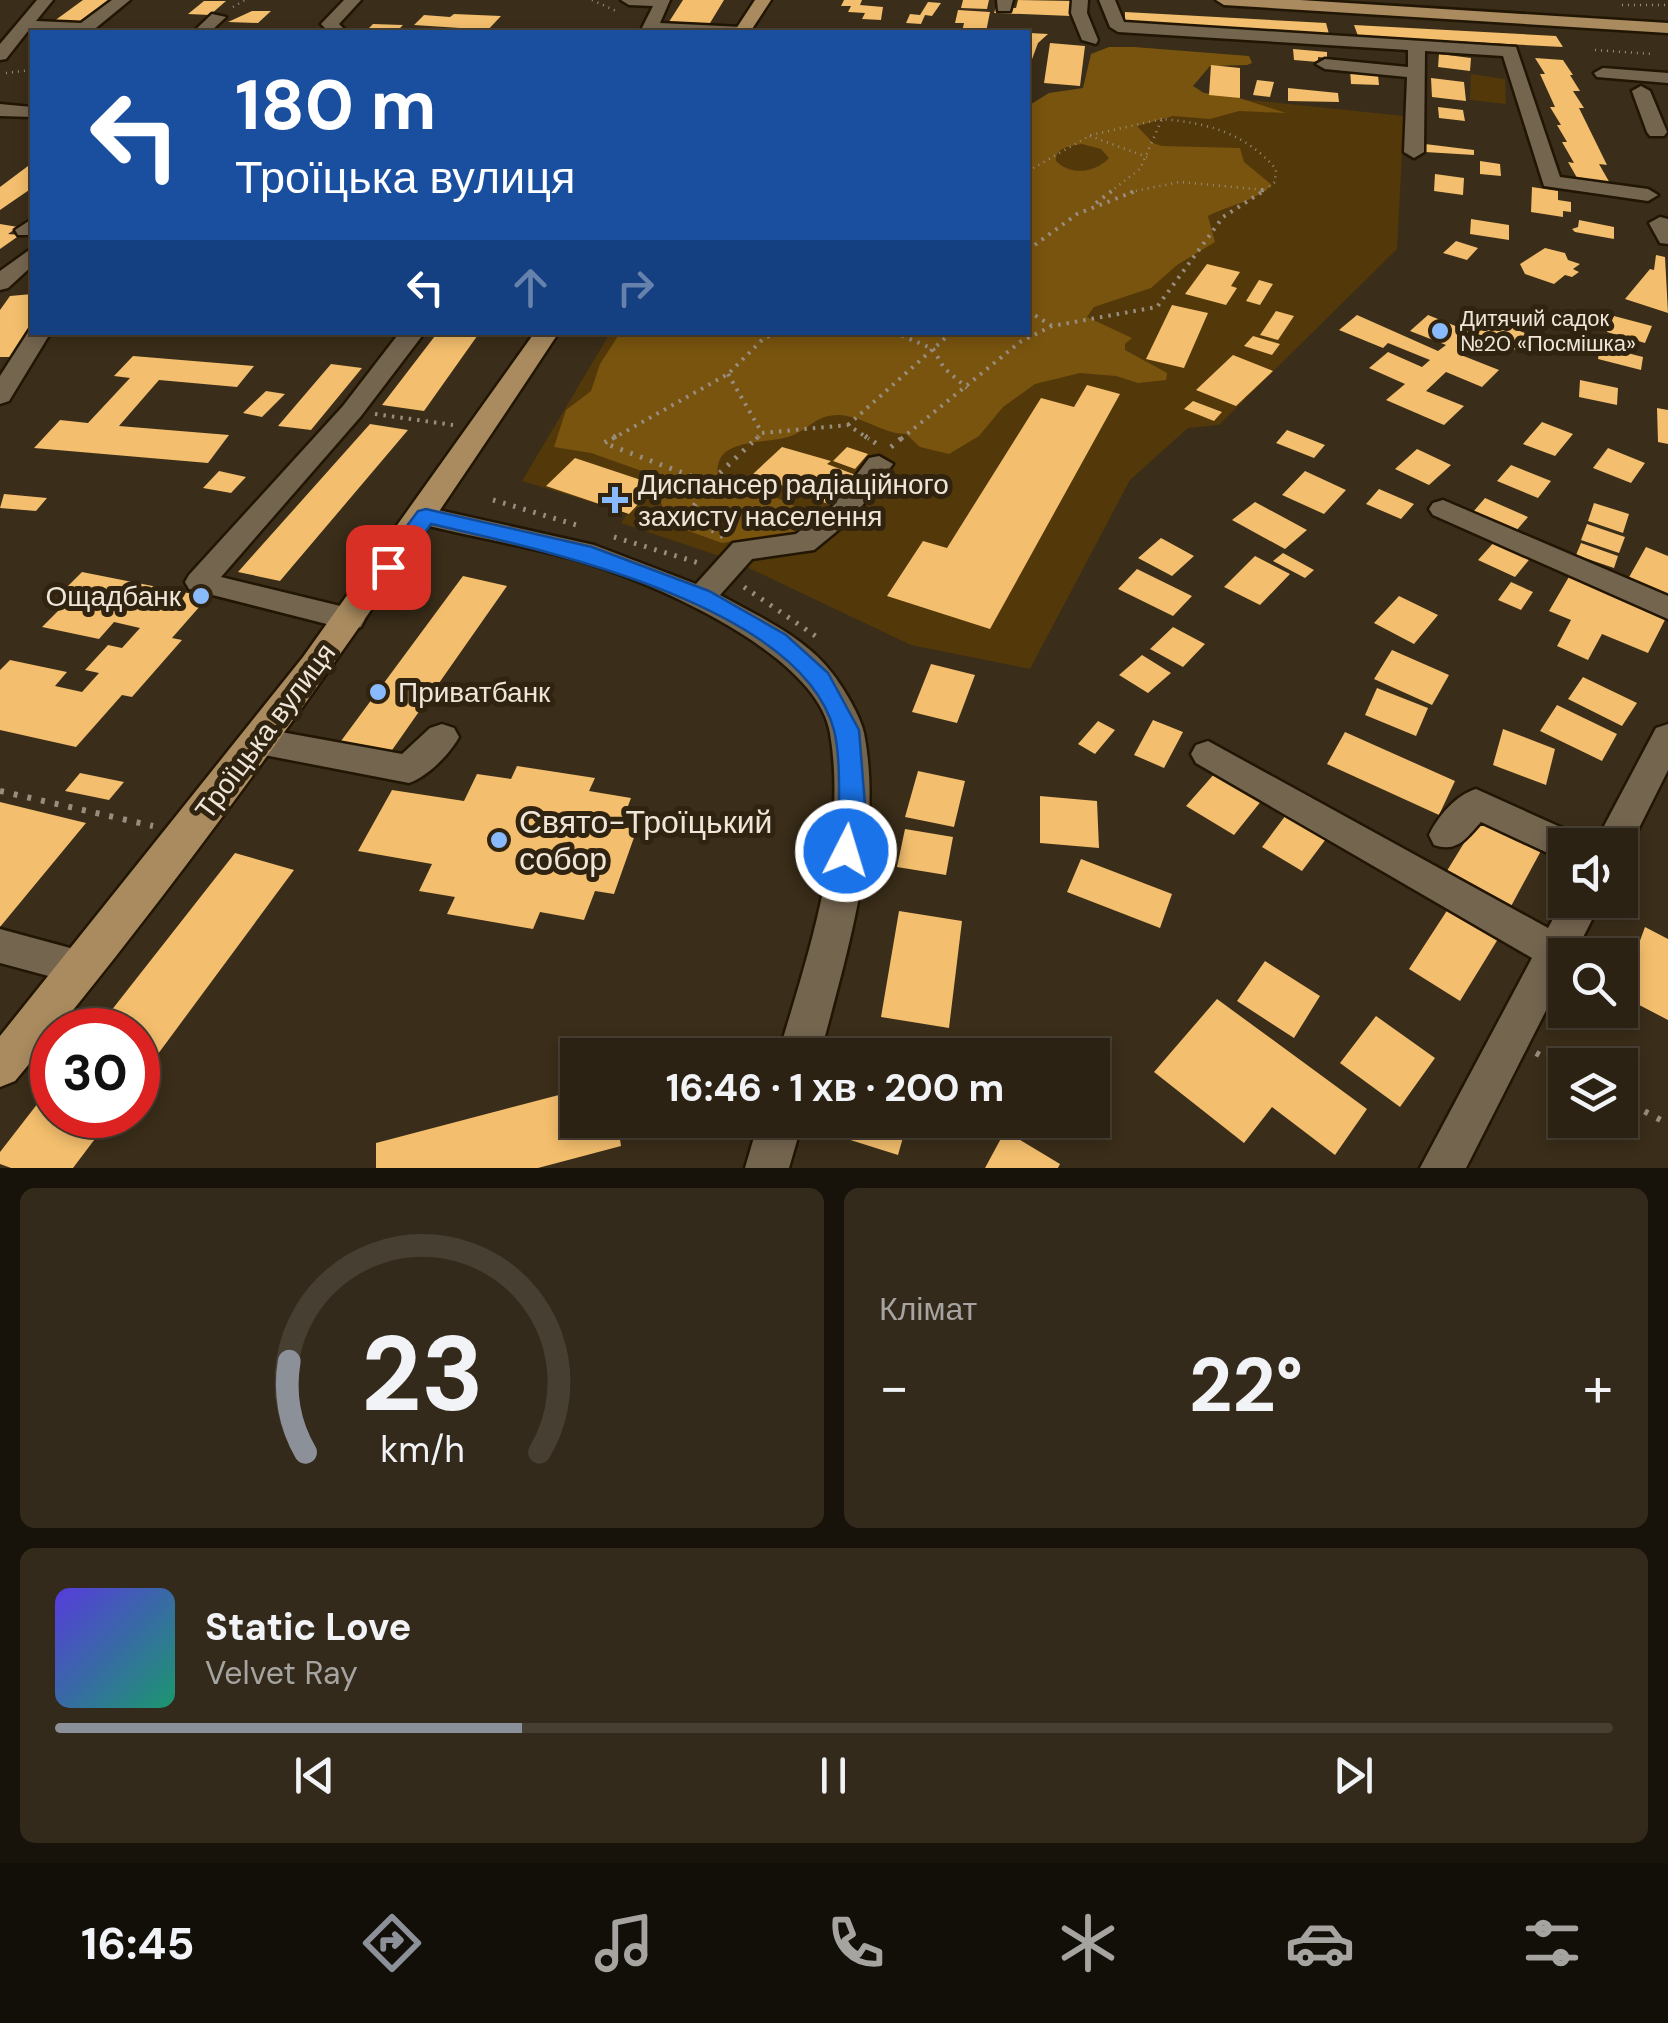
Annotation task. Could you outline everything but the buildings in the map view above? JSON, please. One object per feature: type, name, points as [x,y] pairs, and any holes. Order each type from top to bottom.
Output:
[{"type":"main road","points":[[743,30],[763,0]]},
{"type":"main road","points":[[1224,0],[1304,2],[1668,28]]},
{"type":"main road","name":"Троїцька вулиця","points":[[0,1067],[259,741],[350,619],[426,516],[545,335]]},
{"type":"street","points":[[0,55],[44,0]]},
{"type":"street","points":[[25,26],[85,28],[122,0]]},
{"type":"street","points":[[336,30],[328,24],[354,0]]},
{"type":"street","points":[[629,0],[663,2],[650,28],[696,30]]},
{"type":"street","points":[[1080,0],[1079,13],[1090,40]]},
{"type":"street","points":[[1107,0],[1118,27],[1510,51],[1551,182],[1648,195]]},
{"type":"street","points":[[203,30],[218,17]]},
{"type":"street","points":[[1414,152],[1416,46]]},
{"type":"street","points":[[1652,54],[1667,83]]},
{"type":"street","points":[[1324,64],[1416,73]]},
{"type":"street","points":[[1605,80],[1667,83],[1640,90],[1605,80]]},
{"type":"street","points":[[1640,90],[1657,132]]},
{"type":"street","points":[[0,283],[30,257]]},
{"type":"street","points":[[0,396],[36,335]]},
{"type":"street","points":[[350,619],[200,582],[352,411],[411,335]]},
{"type":"street","points":[[701,597],[744,550],[804,543],[844,512],[878,464]]},
{"type":"street","points":[[1443,510],[1668,608]]},
{"type":"street","points":[[426,516],[584,552],[701,597],[777,640],[820,680],[846,730],[852,818],[829,950],[805,1038]]},
{"type":"street","points":[[259,741],[409,769],[442,737]]},
{"type":"street","points":[[1621,828],[1668,737]]},
{"type":"street","points":[[1208,754],[1548,947]]},
{"type":"street","points":[[1447,835],[1476,804],[1548,838]]},
{"type":"street","points":[[0,946],[82,967]]},
{"type":"street","points":[[1442,1168],[1548,967]]},
{"type":"street","points":[[767,1168],[776,1138]]},
{"type":"path","points":[[1613,0],[1668,10]]},
{"type":"path","points":[[1595,50],[1652,54]]},
{"type":"path","points":[[0,74],[30,70]]},
{"type":"path","points":[[1030,248],[1043,232],[1094,205],[1140,169],[1162,119]]},
{"type":"path","points":[[848,425],[886,450],[1020,342],[1052,326],[1156,307],[1199,244],[1223,218],[1275,182],[1276,169],[1261,148],[1240,136],[1194,121],[1162,119],[1087,135],[1052,152],[1030,169]]},
{"type":"path","points":[[1087,135],[1147,157]]},
{"type":"path","points":[[1094,205],[1176,182],[1265,190]]},
{"type":"path","points":[[1030,312],[1052,326]]},
{"type":"path","points":[[708,483],[604,443],[728,374],[764,338],[772,335]]},
{"type":"path","points":[[901,335],[933,349],[944,368],[967,388]]},
{"type":"path","points":[[744,550],[688,515],[708,483],[762,432],[848,425],[949,335]]},
{"type":"path","points":[[728,374],[735,392],[762,432]]},
{"type":"path","points":[[352,411],[458,426]]},
{"type":"path","points":[[0,792],[156,827]]},
{"type":"path","points":[[1638,1108],[1668,1124]]},
{"type":"shaded area","points":[[1109,47],[1134,47],[1249,56],[1252,63],[1247,65],[1210,66],[1193,86],[1204,93],[1233,96],[1286,113],[1239,111],[1210,119],[1173,116],[1137,126],[1153,143],[1162,146],[1240,148],[1244,162],[1272,185],[1250,199],[1208,216],[1215,242],[1177,265],[1151,288],[1094,307],[1087,317],[1132,338],[1125,344],[1125,350],[1167,373],[1166,380],[1138,383],[1116,376],[1080,373],[1035,384],[1003,407],[979,436],[949,454],[920,447],[906,434],[840,415],[819,419],[791,436],[732,448],[718,463],[718,476],[740,481],[810,513],[792,553],[746,539],[722,543],[672,525],[660,501],[662,484],[656,476],[591,453],[554,447],[566,410],[591,391],[600,364],[619,335],[1030,335],[1030,105],[1049,93],[1083,88],[1091,54]],"holes":[[[1082,144],[1101,149],[1109,158],[1090,169],[1076,171],[1056,161],[1061,150]]]},
{"type":"shaded area","points":[[1471,74],[1505,79],[1506,104],[1470,100]]},
{"type":"shaded area","points":[[1170,97],[1250,100],[1404,116],[1397,249],[1219,425],[1188,428],[1130,480],[1030,669],[911,645],[734,561],[621,523],[628,513],[522,481],[609,335],[1030,335],[1030,160]]},
{"type":"place","name":"Дитячий садок №20 «Посмішка»","points":[[1440,331]]},
{"type":"place","name":"Диспансер радіаційного захисту населення","points":[[615,500]]},
{"type":"place","name":"Ощадбанк","points":[[201,596]]},
{"type":"place","name":"Приватбанк","points":[[378,692]]},
{"type":"place","name":"Свято-Троїцький собор","points":[[499,840]]},
{"type":"route","points":[[388,567],[426,516],[584,552],[701,597],[777,640],[820,680],[846,730],[852,818],[846,851]]}]
